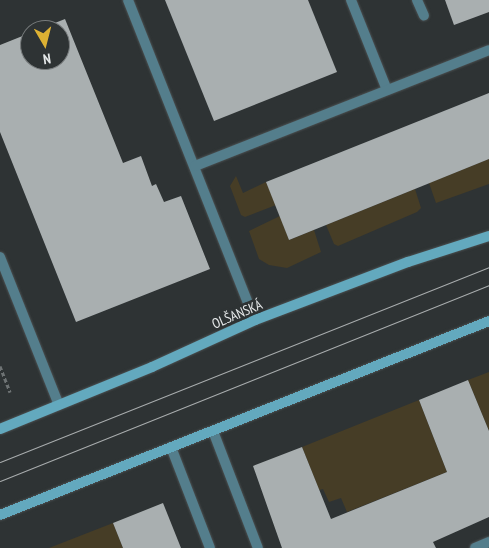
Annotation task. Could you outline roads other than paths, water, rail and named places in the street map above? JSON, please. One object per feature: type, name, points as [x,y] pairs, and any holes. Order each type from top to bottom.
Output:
[{"type":"street","points":[[128,0],[255,320]]},
{"type":"street","points":[[351,0],[387,90]]},
{"type":"street","points":[[418,0],[424,16]]},
{"type":"street","points":[[195,166],[489,50]]},
{"type":"street","name":"OLŠANSKÁ","points":[[0,429],[255,320],[408,262],[489,236]]},
{"type":"street","points":[[0,257],[59,405]]},
{"type":"street","points":[[0,515],[489,321]]},
{"type":"street","points":[[213,431],[258,548]]},
{"type":"street","points":[[171,447],[210,548]]},
{"type":"street","points":[[475,548],[489,542]]},
{"type":"tram line","points":[[0,462],[489,267]]},
{"type":"tram line","points":[[0,481],[489,285]]}]
